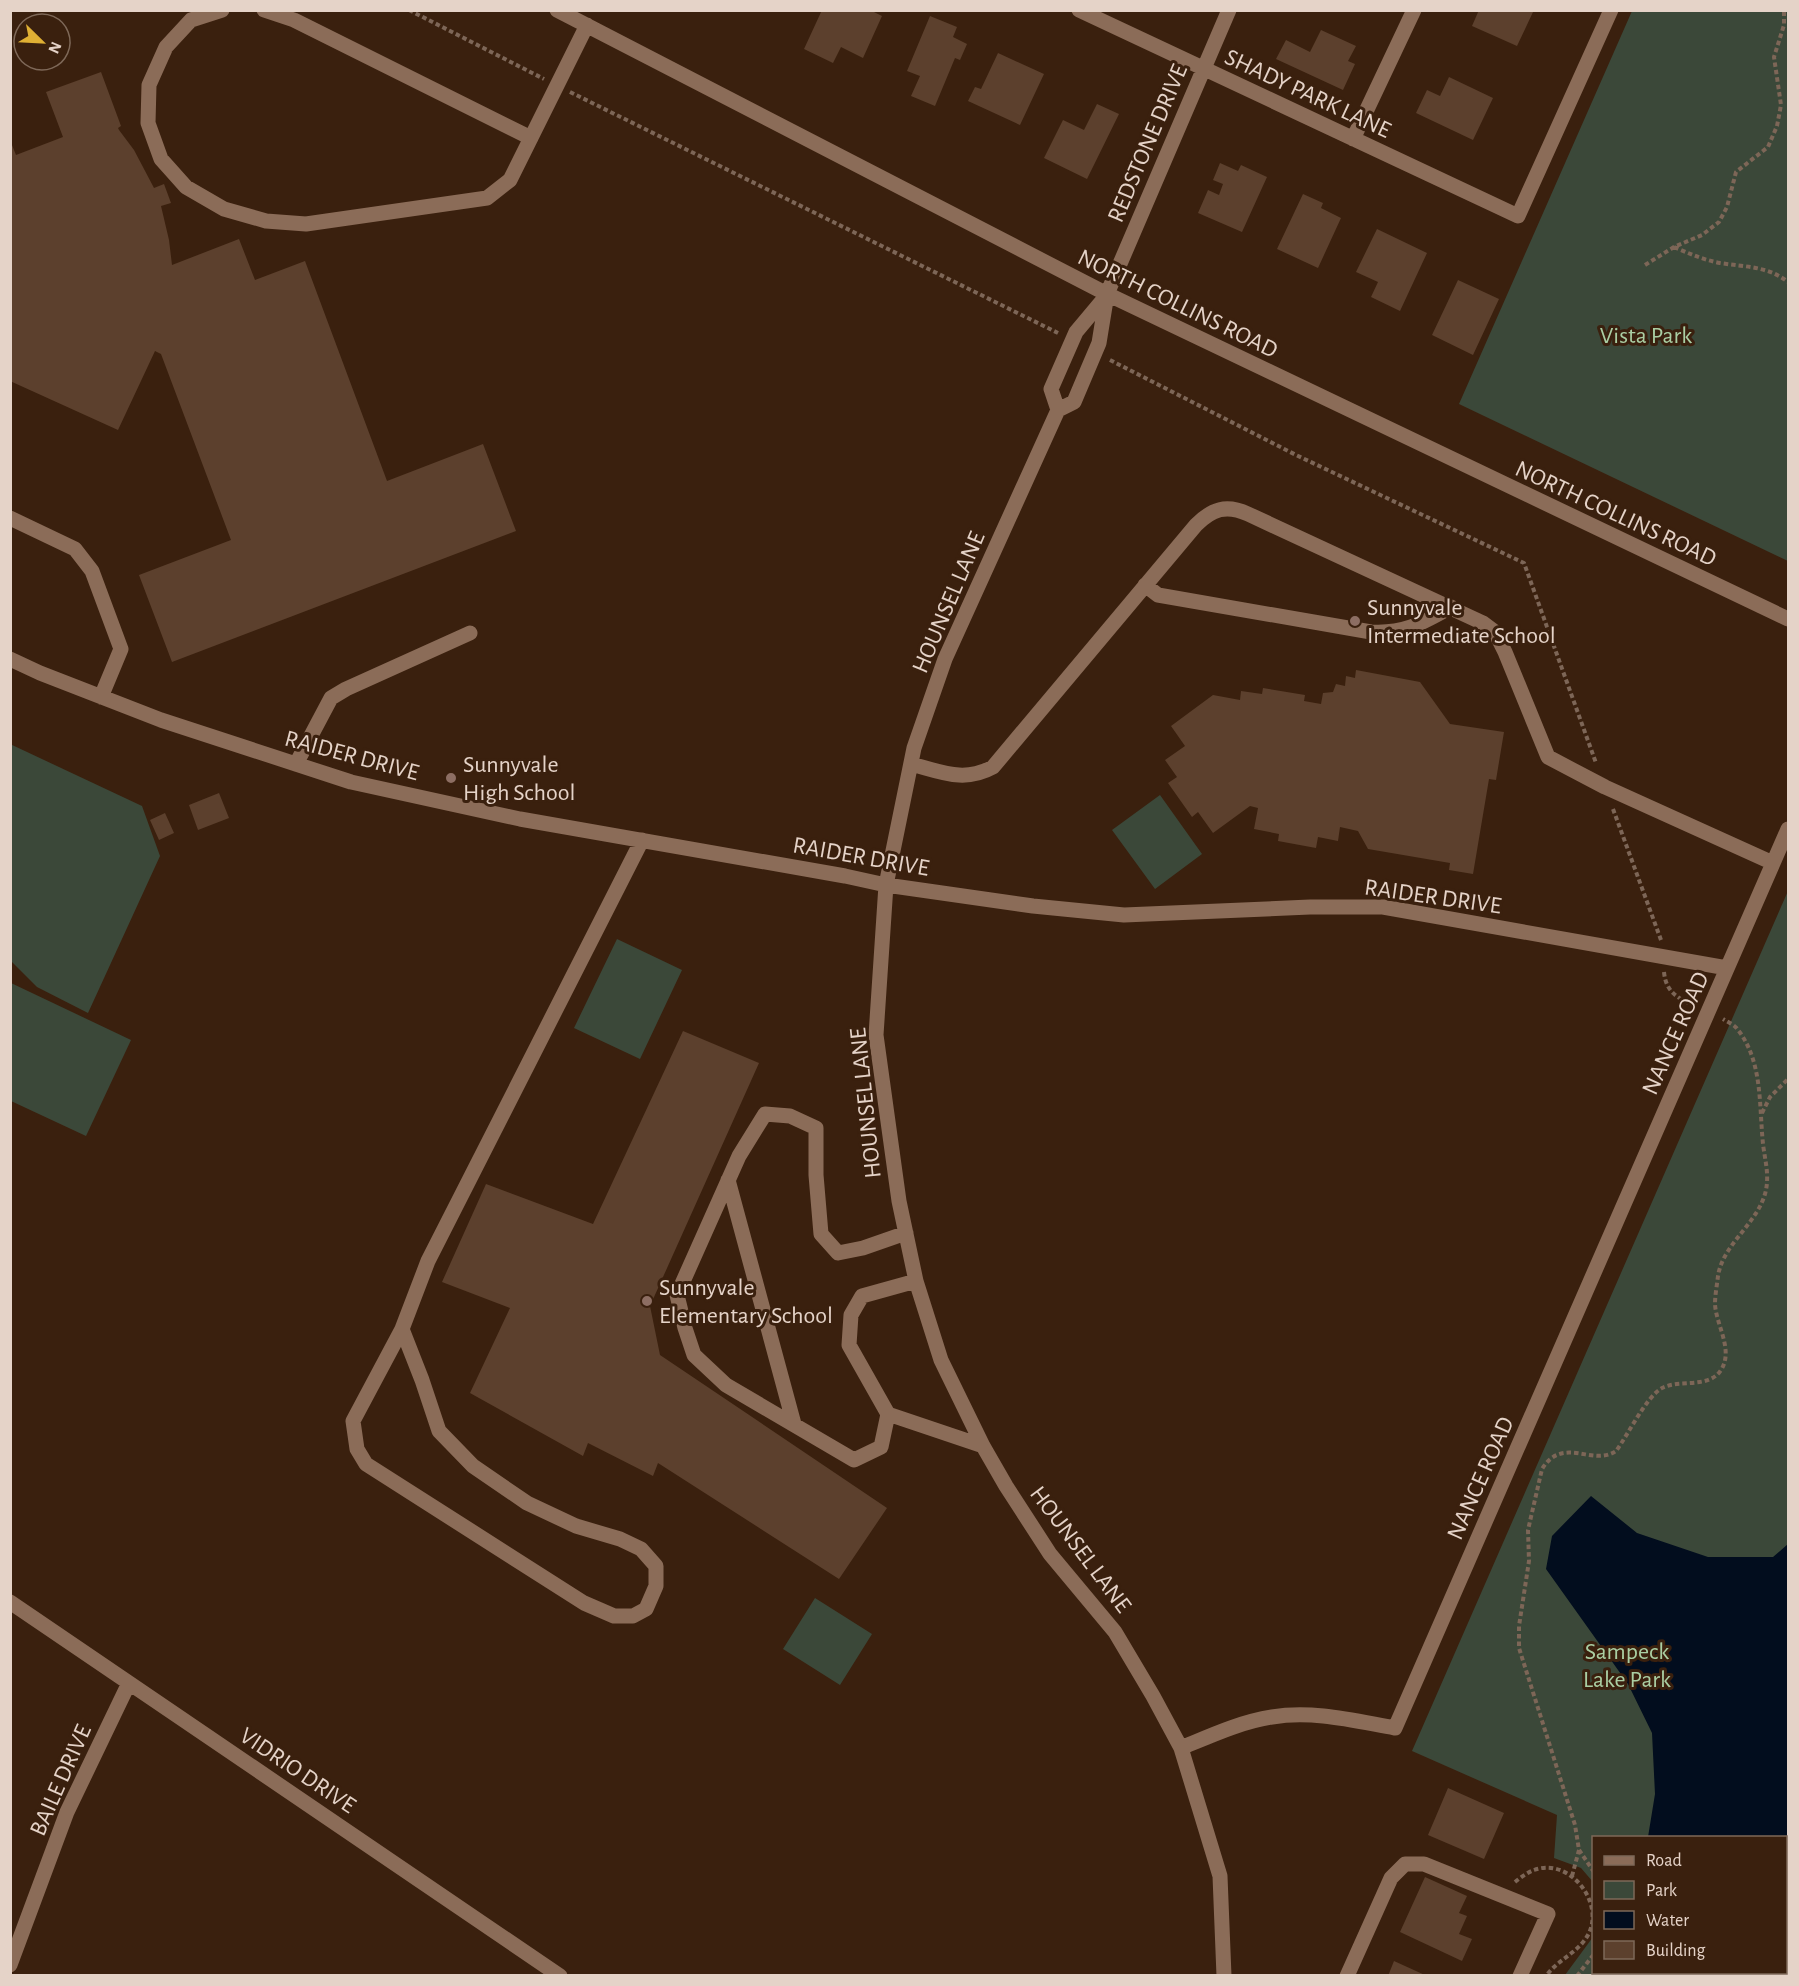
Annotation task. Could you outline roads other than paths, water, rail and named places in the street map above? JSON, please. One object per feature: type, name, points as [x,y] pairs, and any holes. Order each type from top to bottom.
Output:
[{"type":"street","points":[[222,10],[191,20],[166,47],[150,85],[148,123],[161,159],[186,187],[224,209],[266,221],[306,224],[487,198],[510,180],[587,25]]},
{"type":"street","points":[[264,10],[294,20],[531,138]]},
{"type":"street","name":"NORTH COLLINS ROAD","points":[[557,10],[1107,294],[1788,619]]},
{"type":"street","name":"SHADY PARK LANE","points":[[1079,10],[1518,216],[1611,10]]},
{"type":"street","name":"REDSTONE DRIVE","points":[[1107,294],[1229,10]]},
{"type":"street","points":[[1353,139],[1414,10]]},
{"type":"street","points":[[1058,410],[1051,389],[1076,332],[1107,294]]},
{"type":"street","name":"HOUNSEL LANE","points":[[1107,294],[1099,343],[1074,402],[1058,410],[945,659],[914,748],[886,885],[876,1035],[899,1201],[916,1281],[941,1360],[983,1446],[1050,1554],[1115,1632],[1153,1696],[1180,1748]]},
{"type":"street","points":[[911,764],[957,776],[981,773],[993,767],[1196,525],[1206,515],[1218,509],[1228,508],[1248,514],[1483,623],[1496,632],[1548,757],[1605,787],[1773,863]]},
{"type":"street","points":[[10,518],[75,549],[92,571],[121,649],[101,696]]},
{"type":"street","points":[[1145,585],[1158,595],[1371,632],[1386,633],[1409,629],[1451,607]]},
{"type":"street","points":[[296,764],[332,698],[346,689],[470,633]]},
{"type":"street","name":"RAIDER DRIVE","points":[[10,659],[161,720],[351,782],[520,819],[886,885],[1033,906],[1124,915],[1310,907],[1383,907],[1727,968]]},
{"type":"street","name":"NANCE ROAD","points":[[1180,1748],[1229,1728],[1273,1716],[1324,1715],[1395,1728],[1788,830]]},
{"type":"street","points":[[402,1329],[439,1431],[473,1466],[526,1503],[576,1526],[620,1539],[641,1549],[656,1566],[656,1586],[646,1609],[633,1616],[614,1616],[584,1603],[366,1464],[357,1449],[353,1421],[402,1329],[428,1261],[642,840]]},
{"type":"street","points":[[906,1233],[863,1248],[838,1253],[821,1234],[816,1175],[816,1128],[790,1116],[765,1114],[739,1156],[677,1295],[694,1355],[726,1385],[854,1460],[881,1448],[888,1414],[849,1345],[851,1315],[862,1296],[916,1281]]},
{"type":"street","points":[[728,1180],[794,1424]]},
{"type":"street","points":[[888,1414],[983,1446]]},
{"type":"street","name":"VIDRIO DRIVE","points":[[10,1602],[560,1976]]},
{"type":"street","name":"BAILE DRIVE","points":[[10,1965],[67,1812],[129,1683]]},
{"type":"street","points":[[1180,1748],[1220,1876],[1224,1976]]},
{"type":"street","points":[[1347,1976],[1390,1878],[1405,1864],[1424,1864],[1548,1914],[1520,1976]]},
{"type":"water","points":[[1591,1496],[1637,1533],[1708,1557],[1773,1557],[1788,1544],[1788,1975],[1654,1975],[1787,1974],[1787,1836],[1648,1836],[1655,1794],[1652,1733],[1628,1684],[1546,1569],[1552,1536]]},
{"type":"place","name":"Sunnyvale Intermediate School","points":[[1355,621]]},
{"type":"place","name":"Sunnyvale High School","points":[[451,778]]},
{"type":"place","name":"Sunnyvale Elementary School","points":[[647,1301]]},
{"type":"park label","name":"Vista Park","points":[[1646,335]]},
{"type":"park label","name":"Sampeck Lake Park","points":[[1627,1665]]}]
